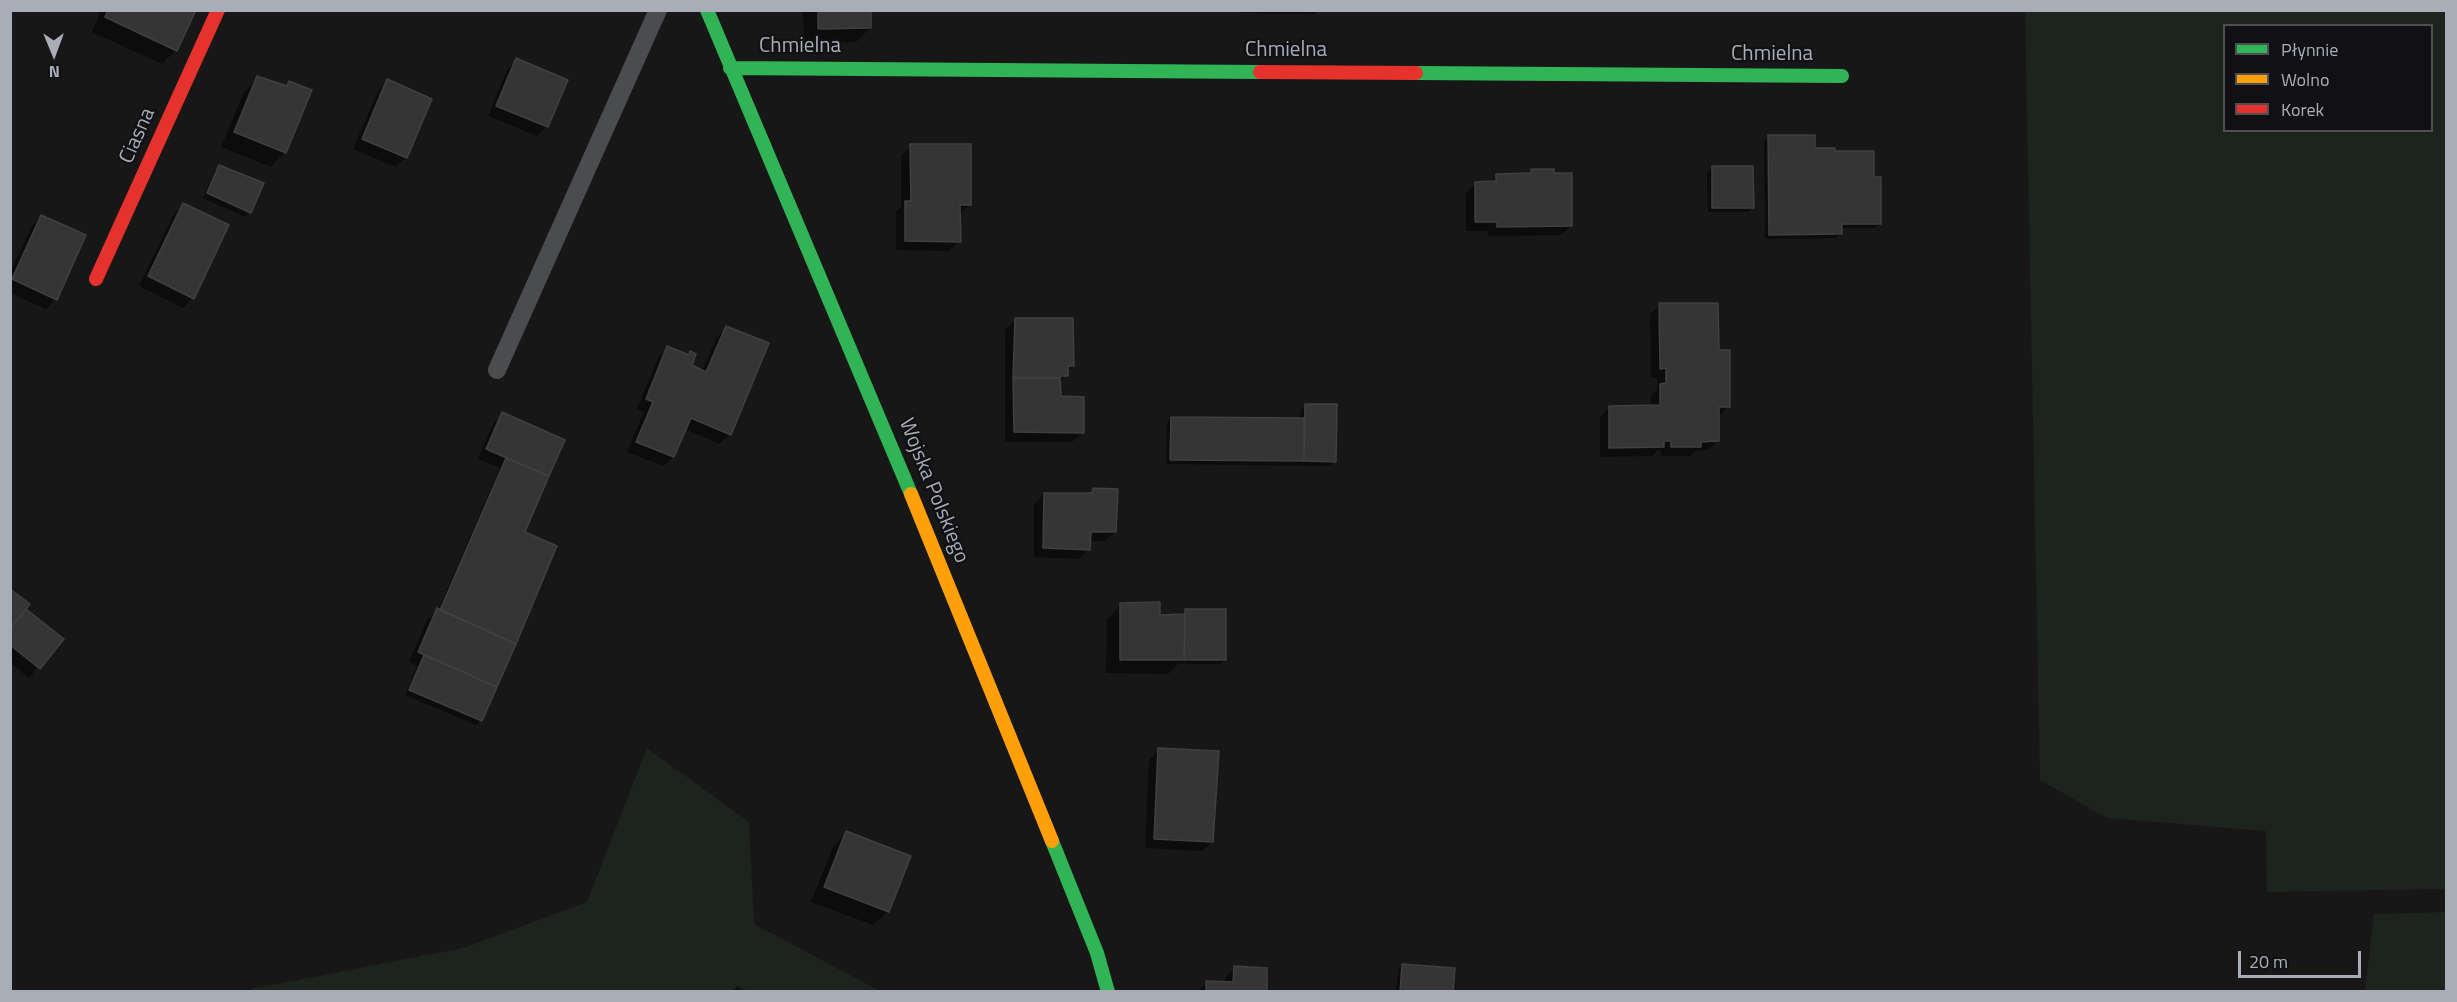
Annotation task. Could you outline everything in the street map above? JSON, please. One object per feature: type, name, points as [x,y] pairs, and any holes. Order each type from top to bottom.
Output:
[{"type":"street","name":"Ciasna","points":[[96,279],[218,10]]},
{"type":"street","name":"Wojska Polskiego","points":[[707,10],[870,393],[954,598],[1097,953],[1108,992]]},
{"type":"street","name":"Chmielna","points":[[730,68],[1842,76]]},
{"type":"lane","points":[[497,370],[658,10]]},
{"type":"shaded area","points":[[2025,11],[2446,11],[2446,889],[2267,892],[2266,831],[2107,818],[2040,780]]},
{"type":"shaded area","points":[[647,748],[749,822],[754,924],[880,991],[250,991],[463,948],[587,902]]},
{"type":"shaded area","points":[[2446,912],[2446,991],[2365,991],[2374,914]]},
{"type":"building","points":[[108,10],[196,10],[177,51],[105,17]]},
{"type":"building","points":[[818,10],[871,10],[871,28],[818,29]]},
{"type":"building","points":[[516,58],[568,80],[548,127],[496,106]]},
{"type":"building","points":[[257,76],[287,86],[289,81],[312,90],[286,153],[234,132]]},
{"type":"building","points":[[387,79],[432,99],[407,158],[362,139]]},
{"type":"building","points":[[1768,135],[1815,135],[1815,148],[1835,148],[1835,151],[1874,151],[1874,177],[1881,177],[1881,224],[1842,224],[1842,234],[1769,235]]},
{"type":"building","points":[[910,144],[971,144],[971,205],[960,205],[961,242],[905,241],[905,201],[911,201]]},
{"type":"building","points":[[219,165],[264,183],[251,213],[207,193]]},
{"type":"building","points":[[1712,166],[1753,166],[1754,208],[1712,208]]},
{"type":"building","points":[[1531,169],[1554,169],[1554,173],[1572,173],[1572,226],[1497,227],[1497,222],[1475,222],[1475,182],[1496,181],[1496,174],[1531,173]]},
{"type":"building","points":[[183,203],[229,225],[194,299],[148,276]]},
{"type":"building","points":[[41,215],[86,235],[57,300],[12,279]]},
{"type":"building","points":[[1659,303],[1718,303],[1719,350],[1730,350],[1730,407],[1719,407],[1719,441],[1701,442],[1701,447],[1671,447],[1671,441],[1664,441],[1664,447],[1609,448],[1609,406],[1660,405],[1660,384],[1666,383],[1666,368],[1660,369]]},
{"type":"building","points":[[1015,318],[1073,318],[1074,366],[1068,366],[1068,376],[1013,378]]},
{"type":"building","points":[[726,326],[769,343],[731,435],[691,418],[674,457],[636,442],[653,402],[646,399],[667,346],[689,355],[690,351],[696,354],[692,365],[706,372]]},
{"type":"building","points":[[1013,378],[1060,378],[1061,396],[1084,397],[1084,433],[1014,432]]},
{"type":"building","points":[[1305,404],[1337,404],[1336,462],[1304,461]]},
{"type":"building","points":[[502,412],[565,440],[549,476],[486,449]]},
{"type":"building","points":[[1171,417],[1304,418],[1304,461],[1170,460]]},
{"type":"building","points":[[506,458],[549,476],[525,532],[557,546],[516,644],[440,610]]},
{"type":"building","points":[[1093,488],[1118,489],[1116,532],[1091,532],[1090,550],[1043,548],[1044,493],[1092,493]]},
{"type":"building","points":[[10,589],[30,604],[10,629]]},
{"type":"building","points":[[1160,602],[1160,615],[1185,614],[1184,660],[1120,660],[1120,603]]},
{"type":"building","points":[[437,608],[516,644],[497,687],[418,652]]},
{"type":"building","points":[[26,609],[64,639],[40,669],[10,645],[10,629]]},
{"type":"building","points":[[1185,609],[1226,609],[1226,660],[1184,660]]},
{"type":"building","points":[[424,655],[497,687],[482,721],[409,690]]},
{"type":"building","points":[[1158,748],[1219,751],[1213,842],[1154,839]]},
{"type":"building","points":[[846,831],[911,856],[889,912],[824,887]]},
{"type":"building","points":[[1402,964],[1455,968],[1453,992],[1400,992]]},
{"type":"building","points":[[1234,966],[1267,968],[1267,992],[1206,992],[1206,981],[1233,982]]},
{"type":"traffic: fast","points":[[707,10],[911,494]]},
{"type":"traffic: fast","points":[[730,68],[1260,72]]},
{"type":"traffic: fast","points":[[1416,73],[1842,76]]},
{"type":"traffic: fast","points":[[1052,841],[1097,953],[1108,992]]},
{"type":"traffic: slow","points":[[911,494],[1052,841]]},
{"type":"traffic: jam","points":[[96,279],[218,10]]},
{"type":"traffic: jam","points":[[1260,72],[1416,73]]}]
